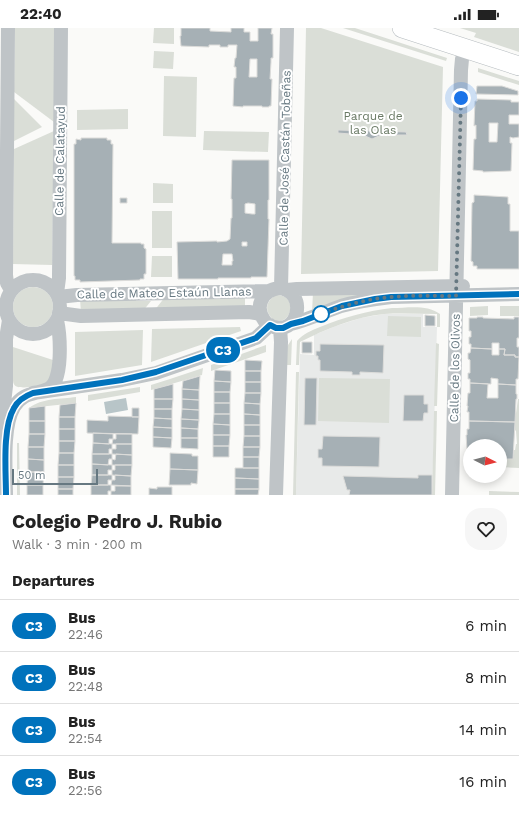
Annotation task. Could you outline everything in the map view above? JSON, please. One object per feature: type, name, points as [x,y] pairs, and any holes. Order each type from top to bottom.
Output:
[{"type":"main road","points":[[402,28],[519,66]]},
{"type":"street","points":[[6,495],[6,437],[3,412],[6,386],[7,283],[4,119],[8,28]]},
{"type":"street","name":"Calle de Calatayud","points":[[58,295],[61,28]]},
{"type":"street","name":"Calle de José Castán Tobeñas","points":[[279,290],[287,28]]},
{"type":"street","name":"Calle de los Olivos","points":[[452,495],[461,70],[462,59],[466,49]]},
{"type":"street","points":[[6,295],[24,281],[39,280],[52,287],[58,295],[60,302],[58,316],[58,371],[56,380],[48,389],[25,396],[19,401],[14,408],[8,423],[6,437]]},
{"type":"street","name":"Calle de Mateo Estaún Llanas","points":[[58,316],[249,312],[275,323],[303,321],[342,306],[375,299],[519,285]]},
{"type":"street","name":"Calle de Mateo Estaún Llanas","points":[[58,295],[298,289],[456,291],[519,294]]},
{"type":"street","points":[[275,323],[293,321],[297,314],[297,303],[294,295],[279,290],[266,293],[261,302],[275,323],[281,342],[276,495]]},
{"type":"street","points":[[6,317],[19,330],[33,334],[47,330],[58,316]]},
{"type":"street","name":"Calle de Mateo Estaún Llanas","points":[[33,393],[133,378],[167,369],[256,338],[275,323]]},
{"type":"street","points":[[58,371],[62,381],[76,387]]},
{"type":"shaded area","points":[[384,314],[423,314],[423,327],[437,327],[432,495],[296,495],[300,354],[314,355],[314,335],[361,318]]},
{"type":"shaded area","points":[[126,398],[128,410],[106,414],[104,402]]},
{"type":"green space","points":[[15,28],[55,28],[54,122],[14,92]]},
{"type":"green space","points":[[154,28],[174,28],[174,44],[153,43]]},
{"type":"green space","name":"Parque de las Olas","points":[[306,28],[321,28],[443,67],[438,271],[301,274]]},
{"type":"green space","points":[[343,28],[355,28],[447,58],[446,61]]},
{"type":"green space","points":[[460,28],[519,28],[519,52],[474,37],[476,33]]},
{"type":"green space","points":[[154,51],[174,52],[173,69],[153,68]]},
{"type":"green space","points":[[478,68],[519,81],[519,85],[478,72]]},
{"type":"green space","points":[[164,76],[197,77],[196,137],[163,136]]},
{"type":"green space","points":[[14,99],[42,127],[14,141]]},
{"type":"green space","points":[[128,109],[128,129],[77,130],[77,110]]},
{"type":"green space","points":[[54,131],[52,265],[13,264],[14,149]]},
{"type":"green space","points":[[204,131],[269,132],[268,152],[203,150]]},
{"type":"green space","points":[[153,183],[173,184],[173,203],[153,203]]},
{"type":"green space","points":[[152,211],[172,211],[172,248],[152,248]]},
{"type":"green space","points":[[152,256],[172,256],[172,277],[151,277]]},
{"type":"green space","points":[[33,287],[41,289],[47,293],[51,299],[53,307],[51,315],[47,321],[41,325],[33,327],[25,325],[19,321],[15,315],[13,307],[15,299],[19,293],[25,289]]},
{"type":"green space","points":[[436,289],[312,313],[313,292]]},
{"type":"green space","points":[[245,295],[245,309],[154,311],[165,297]]},
{"type":"green space","points":[[276,295],[283,296],[288,299],[290,304],[289,314],[286,318],[277,321],[270,316],[267,310],[269,301]]},
{"type":"green space","points":[[136,297],[136,301],[151,301],[143,311],[81,313],[80,299]]},
{"type":"green space","points":[[488,306],[488,315],[470,316],[470,307]]},
{"type":"green space","points":[[500,306],[519,306],[519,316],[500,316]]},
{"type":"green space","points":[[417,307],[435,311],[440,314],[440,327],[437,327],[437,314],[384,314],[362,318],[330,328],[300,342],[299,365],[296,365],[297,341],[308,332],[347,317],[392,308]]},
{"type":"green space","points":[[388,316],[421,317],[421,337],[387,336]]},
{"type":"green space","points":[[240,327],[241,331],[151,362],[152,329]]},
{"type":"green space","points":[[143,330],[142,365],[75,376],[75,332]]},
{"type":"green space","points":[[292,339],[291,365],[283,365],[286,348]]},
{"type":"green space","points":[[436,343],[439,344],[437,406],[434,406]]},
{"type":"green space","points":[[266,345],[266,352],[211,371],[211,365]]},
{"type":"green space","points":[[13,347],[53,360],[52,379],[44,385],[39,386],[16,386],[13,381]]},
{"type":"green space","points":[[203,368],[202,375],[151,390],[151,385]]},
{"type":"green space","points":[[296,372],[299,372],[296,495],[293,495]]},
{"type":"green space","points":[[319,378],[390,379],[389,423],[318,421]]},
{"type":"green space","points":[[140,387],[140,392],[88,401],[88,395]]},
{"type":"green space","points":[[76,397],[76,403],[29,408],[40,402]]},
{"type":"green space","points":[[519,399],[519,468],[507,467],[507,459],[513,459],[514,450],[517,444],[515,430]]},
{"type":"green space","points":[[434,411],[437,411],[435,495],[432,495]]},
{"type":"green space","points":[[17,443],[19,443],[20,495],[17,495]]},
{"type":"green space","points":[[489,491],[519,492],[519,495],[489,495]]},
{"type":"building","points":[[181,28],[210,28],[210,31],[231,32],[231,28],[244,28],[244,32],[250,32],[250,41],[258,41],[258,28],[272,28],[273,58],[271,58],[270,79],[272,79],[271,106],[233,106],[234,78],[236,78],[236,67],[234,67],[237,45],[228,45],[228,47],[220,47],[220,45],[209,45],[209,47],[181,46]],"holes":[[[250,59],[257,59],[257,77],[249,77]]]},
{"type":"building","points":[[477,86],[502,86],[518,91],[518,95],[476,94]]},
{"type":"building","points":[[477,99],[511,100],[511,102],[519,102],[519,115],[509,115],[509,124],[519,124],[519,137],[510,137],[510,143],[512,143],[511,171],[483,172],[473,170],[474,139],[476,139],[476,125],[474,126],[475,101],[477,101]],"holes":[[[489,123],[498,123],[497,142],[489,142]]]},
{"type":"building","points":[[338,130],[406,132],[407,135],[381,135],[372,139],[363,135],[338,133]]},
{"type":"building","points":[[81,138],[107,138],[107,140],[111,140],[111,144],[113,144],[112,243],[144,244],[144,248],[146,249],[146,274],[144,274],[144,279],[80,282],[80,280],[75,280],[74,144],[76,144],[76,139],[81,140]]},
{"type":"building","points":[[232,160],[269,160],[267,277],[178,279],[177,242],[217,242],[227,241],[230,239],[232,218]],"holes":[[[245,204],[255,204],[255,214],[245,213]],[[242,242],[247,242],[247,246],[242,246]],[[223,254],[232,254],[232,265],[222,265]]]},
{"type":"building","points":[[474,195],[508,197],[508,204],[510,204],[510,231],[519,231],[519,269],[477,269],[477,266],[473,266],[473,262],[471,261],[472,203],[474,202]]},
{"type":"building","points":[[120,198],[127,198],[127,203],[120,203]]},
{"type":"building","points":[[425,315],[435,316],[435,326],[425,326]]},
{"type":"building","points":[[514,317],[519,317],[519,338],[517,338],[517,347],[519,347],[519,357],[515,357],[515,355],[504,355],[505,349],[499,349],[499,343],[492,343],[492,349],[471,348],[471,344],[469,344],[471,331],[469,331],[469,318],[514,319]]},
{"type":"building","points":[[302,342],[312,342],[312,353],[302,353]]},
{"type":"building","points":[[320,344],[384,345],[383,373],[360,372],[360,375],[352,375],[352,372],[320,371],[320,360],[318,360],[318,356],[316,356],[316,351],[320,351]]},
{"type":"building","points":[[471,348],[492,349],[492,355],[499,355],[499,349],[505,349],[504,355],[515,355],[515,357],[519,357],[518,379],[516,379],[516,385],[498,384],[498,379],[491,378],[491,384],[470,383],[470,379],[468,379],[468,373],[470,373],[470,360],[468,359],[468,353],[470,353]]},
{"type":"building","points":[[245,360],[262,361],[261,371],[245,371]]},
{"type":"building","points":[[215,370],[231,371],[231,382],[214,381]]},
{"type":"building","points":[[245,371],[261,371],[261,382],[245,382]]},
{"type":"building","points":[[200,376],[199,390],[182,389],[183,381]]},
{"type":"building","points":[[305,378],[317,378],[316,425],[304,425]]},
{"type":"building","points":[[214,381],[231,382],[230,392],[214,392]]},
{"type":"building","points":[[245,382],[261,382],[261,393],[245,393]]},
{"type":"building","points":[[470,383],[488,384],[487,398],[498,398],[498,384],[516,385],[517,399],[515,422],[469,421],[467,406],[468,393],[470,393]]},
{"type":"building","points":[[173,384],[173,399],[154,399],[154,389]]},
{"type":"building","points":[[182,389],[199,390],[199,400],[182,399]]},
{"type":"building","points":[[214,392],[230,392],[230,403],[214,403]]},
{"type":"building","points":[[245,393],[261,393],[260,404],[244,403]]},
{"type":"building","points":[[404,395],[424,395],[424,404],[428,404],[428,413],[424,413],[423,421],[403,421]]},
{"type":"building","points":[[154,399],[173,399],[172,409],[154,409]]},
{"type":"building","points":[[182,399],[199,400],[199,410],[182,409]]},
{"type":"building","points":[[76,403],[75,417],[59,417],[60,405]]},
{"type":"building","points":[[214,403],[230,403],[230,414],[214,414]]},
{"type":"building","points":[[244,403],[260,404],[260,415],[244,414]]},
{"type":"building","points":[[45,406],[45,421],[29,421],[29,408]]},
{"type":"building","points":[[132,408],[139,408],[139,417],[132,417]]},
{"type":"building","points":[[154,409],[172,409],[172,419],[154,418]]},
{"type":"building","points":[[182,409],[199,410],[199,420],[181,419]]},
{"type":"building","points":[[214,414],[230,414],[230,425],[213,424]]},
{"type":"building","points":[[244,414],[260,415],[260,425],[244,425]]},
{"type":"building","points":[[108,416],[139,417],[138,434],[87,433],[87,420],[108,421]]},
{"type":"building","points":[[59,417],[75,417],[75,429],[59,429]]},
{"type":"building","points":[[154,418],[172,419],[172,428],[153,427]]},
{"type":"building","points":[[181,419],[199,420],[198,429],[181,428]]},
{"type":"building","points":[[29,421],[45,421],[45,434],[29,434]]},
{"type":"building","points":[[469,421],[515,422],[513,459],[507,459],[507,439],[466,439],[467,429],[469,429]]},
{"type":"building","points":[[213,424],[230,425],[230,435],[213,435]]},
{"type":"building","points":[[244,425],[260,425],[260,436],[244,436]]},
{"type":"building","points":[[153,427],[172,428],[172,438],[153,437]]},
{"type":"building","points":[[181,428],[198,429],[198,438],[181,438]]},
{"type":"building","points":[[59,429],[75,429],[75,441],[59,441]]},
{"type":"building","points":[[93,433],[113,434],[113,439],[109,439],[109,444],[93,443]]},
{"type":"building","points":[[29,434],[45,434],[44,447],[28,447]]},
{"type":"building","points":[[116,434],[132,434],[132,444],[112,444],[113,439],[116,439]]},
{"type":"building","points":[[213,435],[230,435],[229,446],[213,446]]},
{"type":"building","points":[[244,436],[260,436],[260,447],[243,447]]},
{"type":"building","points":[[323,436],[380,437],[379,467],[322,466],[322,458],[318,458],[318,449],[322,449]]},
{"type":"building","points":[[153,437],[172,438],[171,448],[153,447]]},
{"type":"building","points":[[181,438],[198,438],[198,449],[181,448]]},
{"type":"building","points":[[59,441],[75,441],[74,453],[59,453]]},
{"type":"building","points":[[93,443],[112,444],[112,449],[109,449],[109,454],[92,454]]},
{"type":"building","points":[[116,444],[132,444],[132,455],[112,454],[112,449],[116,449]]},
{"type":"building","points":[[213,446],[229,446],[229,457],[213,457]]},
{"type":"building","points":[[28,447],[44,447],[44,460],[28,459]]},
{"type":"building","points":[[243,447],[260,447],[259,457],[243,457]]},
{"type":"building","points":[[59,453],[74,453],[74,465],[58,465]]},
{"type":"building","points":[[170,453],[192,454],[192,456],[198,456],[198,470],[170,469]]},
{"type":"building","points":[[92,454],[112,454],[112,459],[109,459],[108,465],[92,464]]},
{"type":"building","points":[[116,454],[132,455],[132,465],[112,465],[112,459],[115,460]]},
{"type":"building","points":[[243,457],[259,457],[259,468],[243,468]]},
{"type":"building","points":[[28,459],[44,460],[44,472],[28,472]]},
{"type":"building","points":[[92,464],[112,465],[112,470],[108,470],[108,475],[92,475]]},
{"type":"building","points":[[58,465],[74,465],[74,477],[58,477]]},
{"type":"building","points":[[115,465],[132,465],[131,476],[112,475],[112,470],[115,470]]},
{"type":"building","points":[[235,468],[259,468],[259,479],[235,478]]},
{"type":"building","points":[[170,469],[198,470],[197,484],[191,483],[191,485],[169,485]]},
{"type":"building","points":[[28,472],[44,472],[43,485],[27,485]]},
{"type":"building","points":[[92,475],[112,475],[112,480],[108,480],[108,485],[91,485]]},
{"type":"building","points":[[115,475],[131,476],[131,486],[111,485],[112,480],[115,480]]},
{"type":"building","points":[[418,475],[432,475],[432,495],[349,495],[350,490],[347,490],[343,476],[418,478]]},
{"type":"building","points":[[58,477],[74,477],[73,489],[58,489]]},
{"type":"building","points":[[235,478],[259,479],[259,489],[235,489]]},
{"type":"building","points":[[27,485],[43,485],[43,495],[27,495]]},
{"type":"building","points":[[91,485],[111,485],[111,491],[108,491],[108,495],[91,495]]},
{"type":"building","points":[[115,486],[131,486],[131,495],[111,495],[111,491],[115,491]]},
{"type":"building","points":[[157,487],[172,487],[172,495],[149,495],[149,488],[157,489]]},
{"type":"building","points":[[58,489],[73,489],[73,495],[58,495]]},
{"type":"building","points":[[235,489],[259,489],[258,495],[235,495]]},
{"type":"bus line","name":"C3","points":[[6,495],[6,437],[8,423],[14,408],[25,396],[33,393],[133,378],[167,369],[256,338],[270,325],[276,328],[283,328],[327,311],[358,302],[408,296],[519,294]]},
{"type":"route","points":[[321,314],[318,315],[342,306],[375,299],[408,296],[456,296],[461,98]]}]
